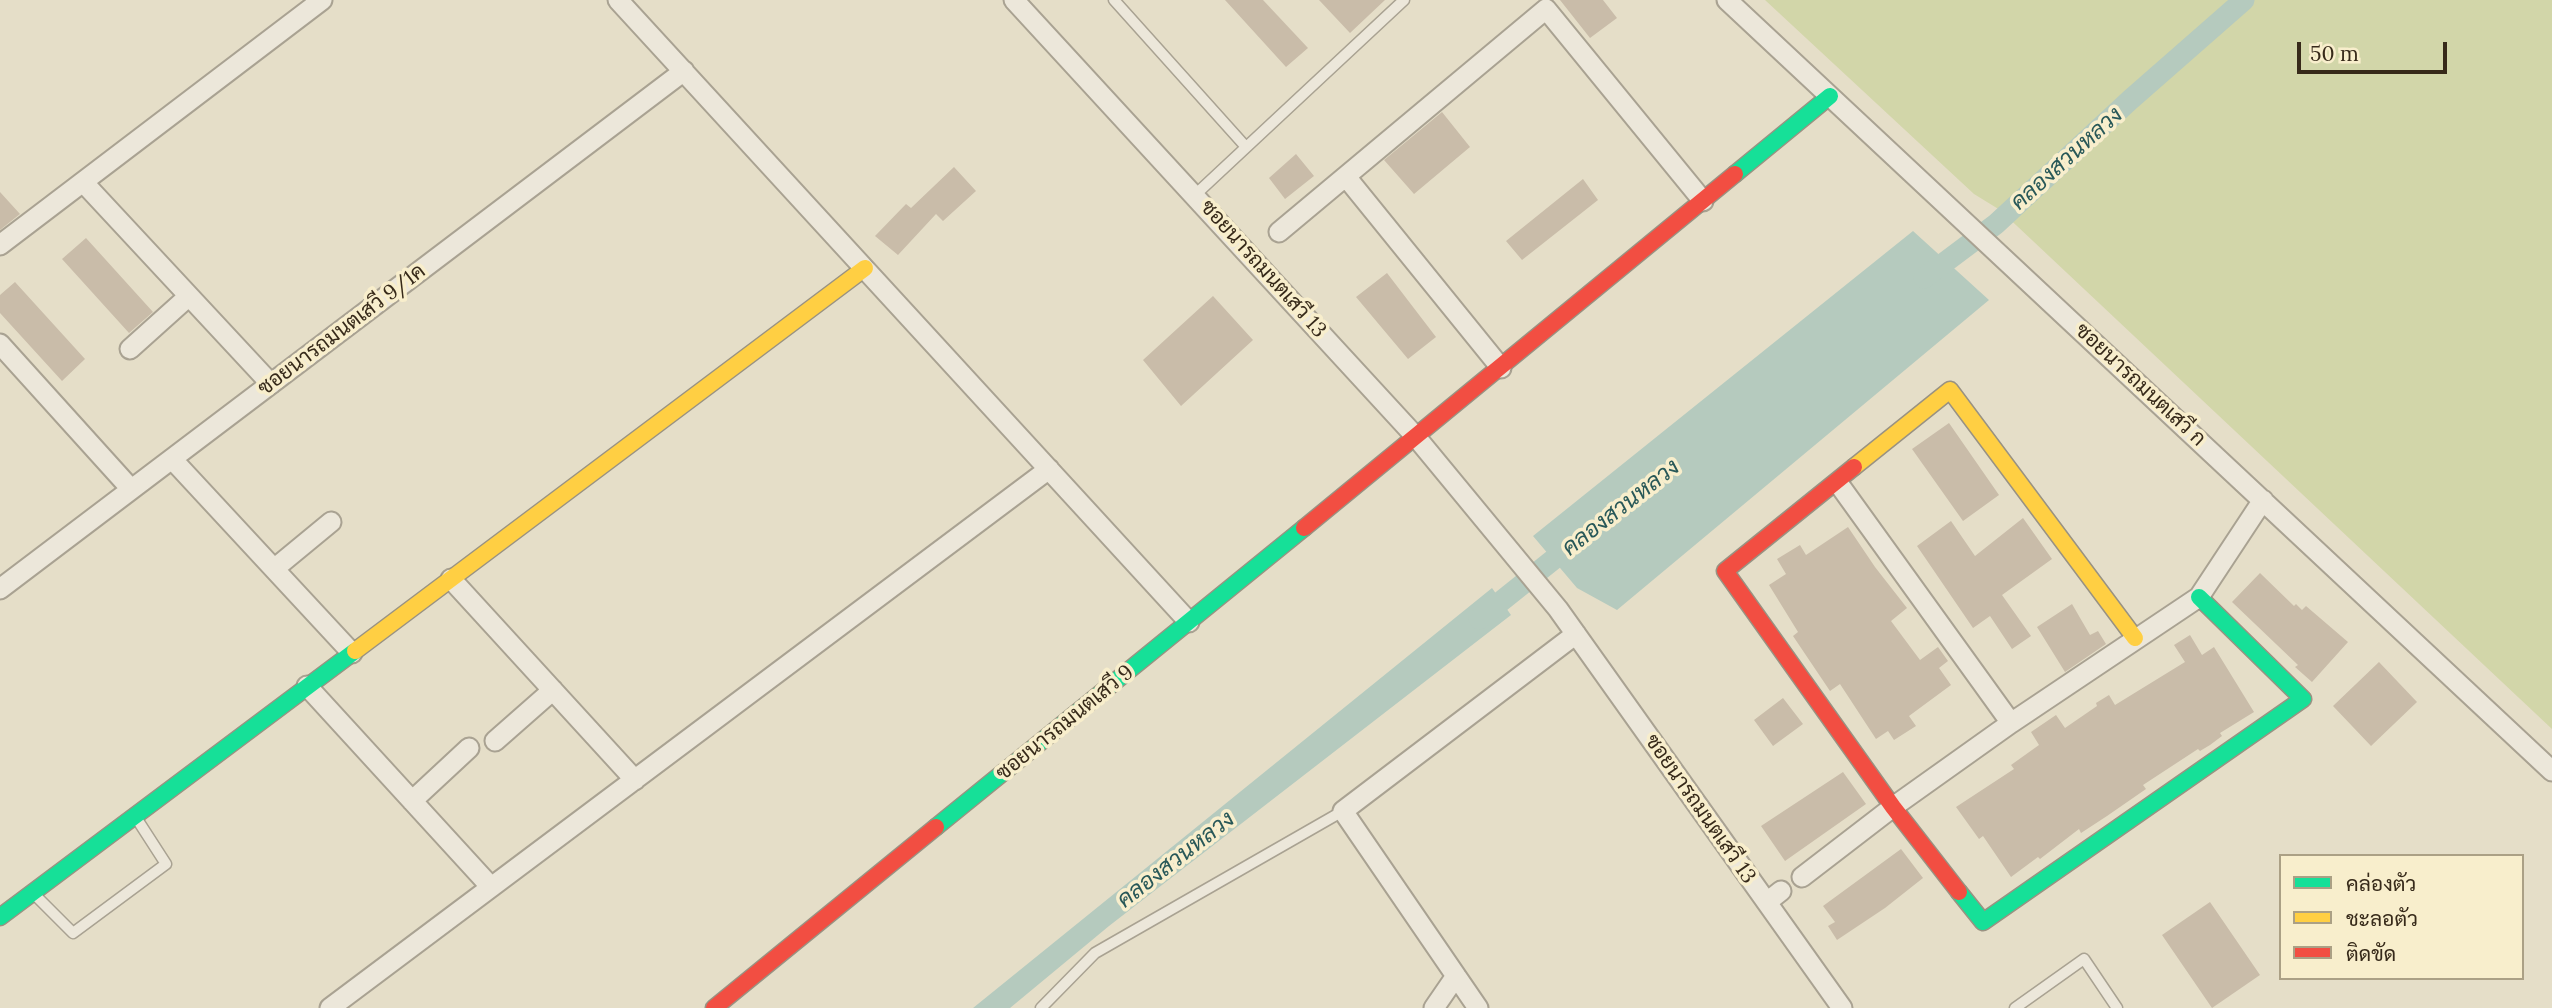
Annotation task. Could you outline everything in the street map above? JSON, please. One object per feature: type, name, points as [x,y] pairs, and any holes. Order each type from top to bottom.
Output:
[{"type":"street","points":[[0,245],[322,0]]},
{"type":"street","points":[[618,0],[1189,622]]},
{"type":"street","name":"ซอยนารถมนตเสวี 13","points":[[1014,0],[1416,437],[1558,609],[1774,897],[1842,1008]]},
{"type":"street","name":"ซอยนารถมนตเสวี ก","points":[[1727,0],[2552,771]]},
{"type":"street","points":[[1279,232],[1347,178],[1546,9],[1703,201]]},
{"type":"street","name":"ซอยนารถมนตเสวี 9/1ค","points":[[0,589],[684,71]]},
{"type":"street","name":"ซอยนารถมนตเสวี 9","points":[[714,1008],[1501,368],[1830,96]]},
{"type":"street","points":[[1347,178],[1501,368]]},
{"type":"street","points":[[83,181],[271,384]]},
{"type":"street","points":[[0,917],[865,268]]},
{"type":"street","points":[[130,349],[189,296]]},
{"type":"street","points":[[0,344],[131,489]]},
{"type":"street","points":[[2135,638],[1951,390],[1725,571],[1894,807],[1983,922],[2303,699],[2199,597]]},
{"type":"street","points":[[172,459],[352,653]]},
{"type":"street","points":[[330,1008],[1049,469]]},
{"type":"street","points":[[1838,483],[2011,723]]},
{"type":"street","points":[[1802,877],[2011,723],[2199,597],[2263,500]]},
{"type":"street","points":[[274,569],[331,522]]},
{"type":"street","points":[[451,579],[635,780]]},
{"type":"street","points":[[1478,1008],[1343,811],[1576,634]]},
{"type":"street","points":[[307,687],[491,887]]},
{"type":"street","points":[[495,741],[553,690]]},
{"type":"street","points":[[412,802],[469,748]]},
{"type":"street","points":[[1434,1008],[1456,976]]},
{"type":"lane","points":[[1114,0],[1246,147]]},
{"type":"lane","points":[[1195,195],[1404,0]]},
{"type":"lane","points":[[1041,1008],[1095,953],[1343,811]]},
{"type":"lane","points":[[33,893],[73,933],[166,864],[135,816]]},
{"type":"lane","points":[[2015,1008],[2084,959],[2117,1008]]},
{"type":"green space","points":[[1765,0],[2552,0],[2552,729],[2000,210],[1974,194]]},
{"type":"water","points":[[1913,231],[1989,300],[1617,610],[1577,588],[1533,536]]},
{"type":"water","points":[[1492,588],[1511,615],[1109,926],[1010,1008],[973,1008]]},
{"type":"building","points":[[1225,0],[1263,0],[1308,48],[1286,67]]},
{"type":"building","points":[[1319,0],[1385,0],[1350,33]]},
{"type":"building","points":[[1560,0],[1603,0],[1617,18],[1590,38]]},
{"type":"building","points":[[1442,112],[1470,147],[1414,194],[1384,160]]},
{"type":"building","points":[[1296,154],[1314,176],[1285,199],[1269,178]]},
{"type":"building","points":[[954,167],[976,191],[943,221],[936,214],[898,255],[875,236],[906,204],[911,208]]},
{"type":"building","points":[[1583,179],[1598,200],[1522,260],[1506,241]]},
{"type":"building","points":[[0,192],[20,214],[0,230]]},
{"type":"building","points":[[86,238],[153,312],[129,333],[62,259]]},
{"type":"building","points":[[1387,273],[1436,337],[1408,359],[1356,297]]},
{"type":"building","points":[[15,282],[85,359],[62,381],[0,313],[0,295]]},
{"type":"building","points":[[1213,296],[1253,340],[1181,406],[1143,360]]},
{"type":"building","points":[[1949,423],[1999,495],[1963,521],[1912,449]]},
{"type":"building","points":[[2023,518],[2052,559],[2002,595],[2031,636],[2012,649],[1990,616],[1973,628],[1917,546],[1951,521],[1975,556]]},
{"type":"building","points":[[1848,527],[1907,608],[1891,621],[1920,660],[1938,647],[1948,661],[1939,668],[1951,685],[1909,716],[1916,726],[1894,740],[1888,731],[1876,739],[1840,684],[1830,691],[1793,636],[1798,632],[1769,585],[1786,574],[1777,559],[1800,545],[1806,555]]},
{"type":"building","points":[[2260,573],[2294,606],[2296,604],[2302,610],[2306,606],[2348,642],[2312,682],[2295,667],[2298,665],[2232,602]]},
{"type":"building","points":[[2072,604],[2090,635],[2098,631],[2106,644],[2065,672],[2037,627]]},
{"type":"building","points":[[2190,635],[2202,655],[2214,647],[2254,712],[2220,733],[2222,736],[2210,745],[2200,751],[2198,749],[2143,785],[2146,789],[2107,816],[2081,833],[2079,829],[2011,877],[1983,836],[1979,839],[1956,807],[2014,769],[2011,765],[2039,745],[2031,732],[2056,715],[2065,728],[2109,695],[2115,705],[2185,662],[2174,645]]},
{"type":"building","points":[[2379,662],[2417,702],[2371,746],[2333,706]]},
{"type":"building","points":[[1783,698],[1803,724],[1773,746],[1754,720]]},
{"type":"building","points":[[1843,772],[1866,804],[1785,861],[1761,826]]},
{"type":"building","points":[[1901,849],[1923,878],[1885,908],[1837,940],[1828,926],[1835,922],[1823,906]]},
{"type":"building","points":[[2210,902],[2260,975],[2212,1008],[2162,935]]},
{"type":"waterway","name":"คลองสวนหลวง","points":[[1924,278],[1996,224],[2130,100],[2244,0]]},
{"type":"waterway","name":"คลองสวนหลวง","points":[[1479,619],[1574,543]]},
{"type":"traffic: fast","points":[[1735,174],[1830,96]]},
{"type":"traffic: fast","points":[[936,827],[1304,528]]},
{"type":"traffic: fast","points":[[1959,892],[1983,922],[2303,699],[2199,597]]},
{"type":"traffic: fast","points":[[0,917],[355,651]]},
{"type":"traffic: slow","points":[[355,651],[865,268]]},
{"type":"traffic: slow","points":[[1854,467],[1950,390],[2135,638]]},
{"type":"traffic: jam","points":[[1304,528],[1735,174]]},
{"type":"traffic: jam","points":[[1854,467],[1725,571],[1893,807],[1959,892]]},
{"type":"traffic: jam","points":[[714,1008],[936,827]]}]
